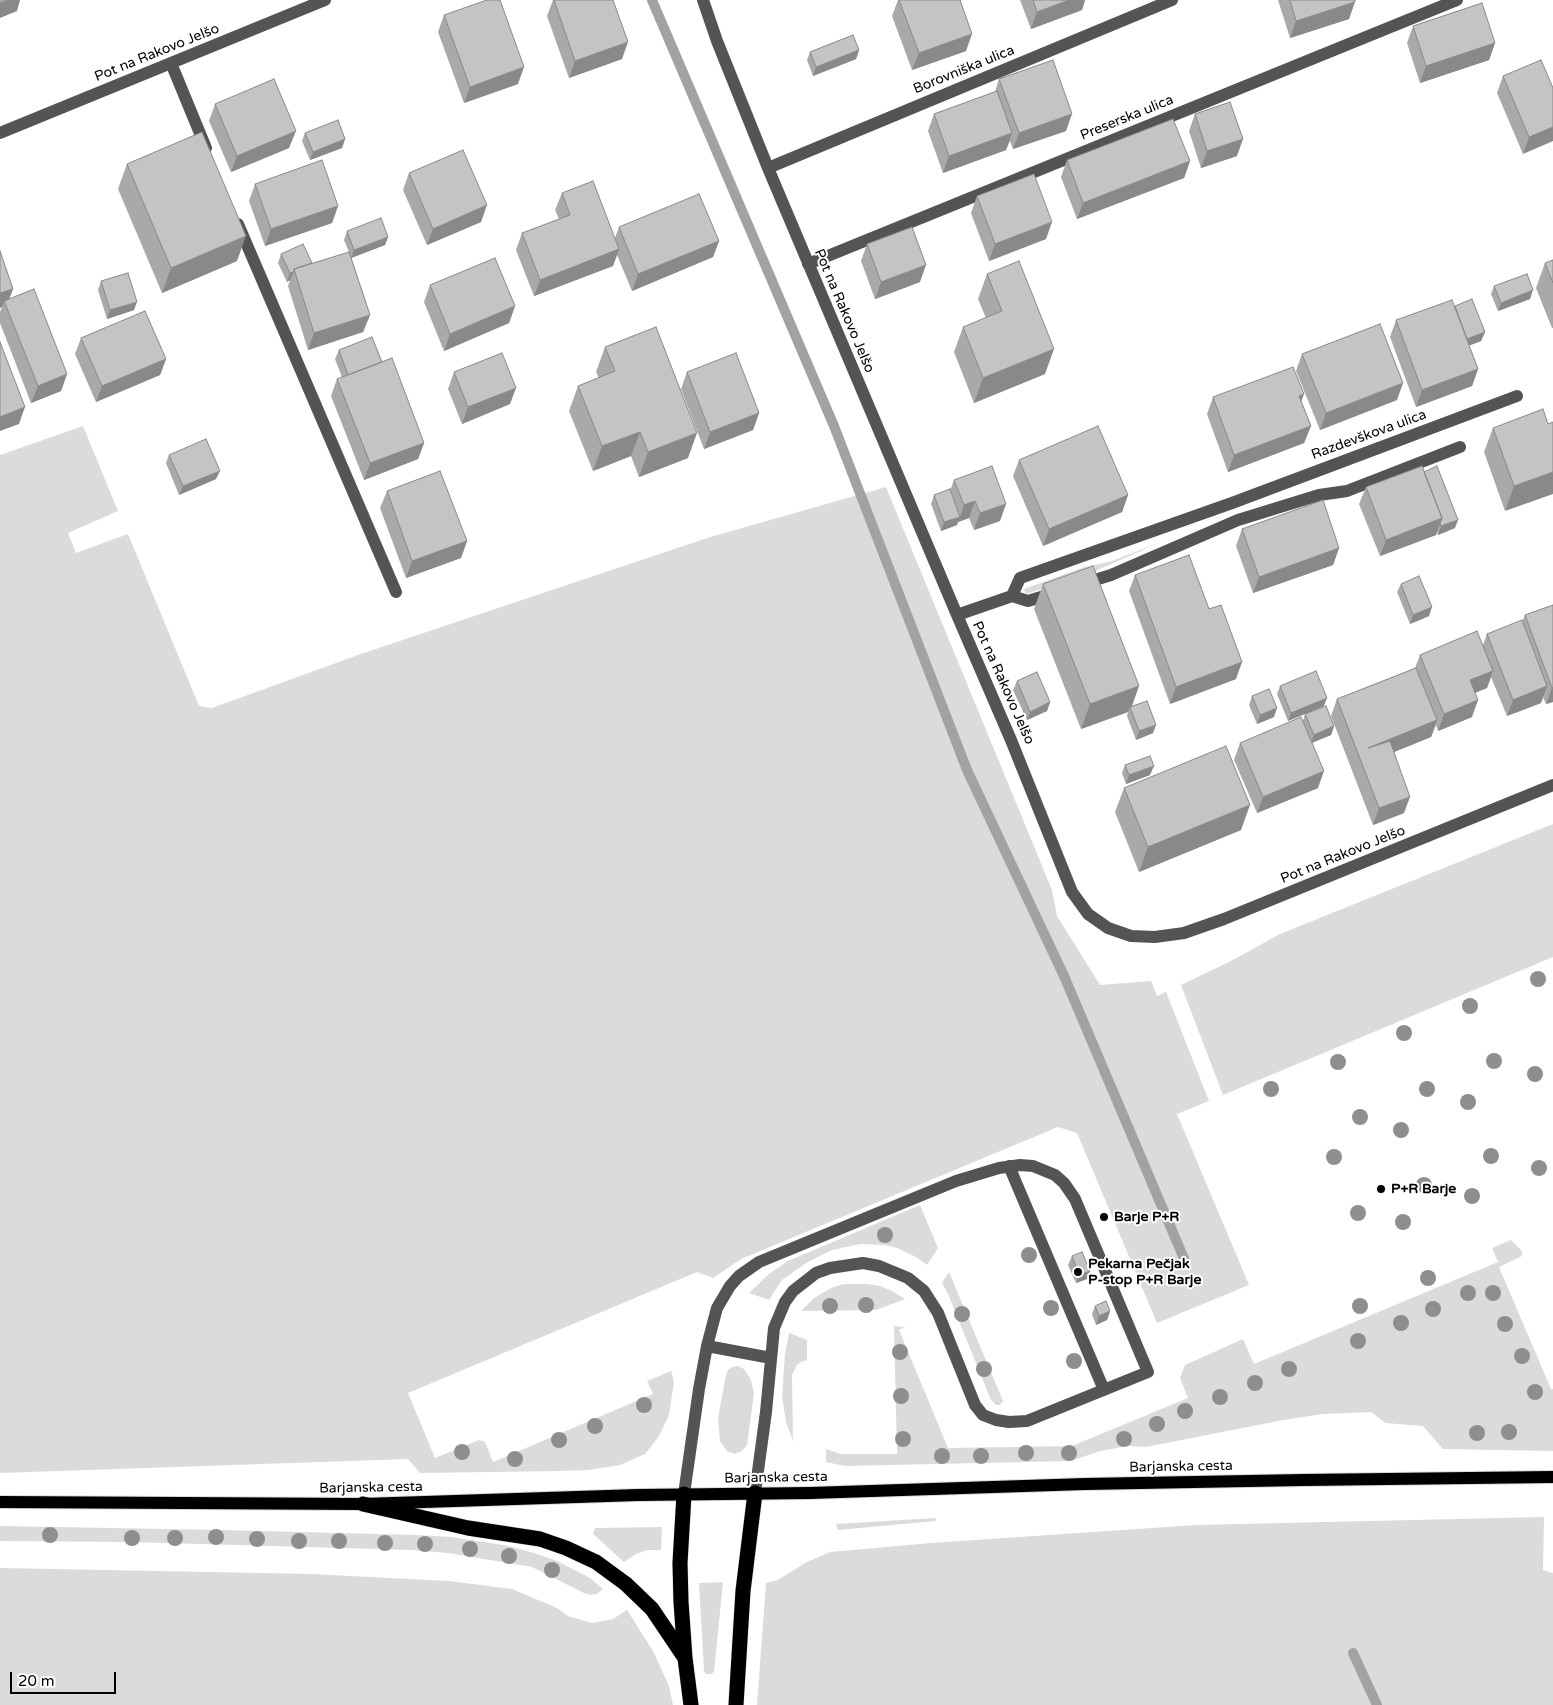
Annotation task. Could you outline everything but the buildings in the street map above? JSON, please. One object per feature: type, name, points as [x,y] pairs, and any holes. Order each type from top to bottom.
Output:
[{"type":"highway","points":[[684,1494],[680,1563],[685,1658],[691,1705]]},
{"type":"highway","points":[[736,1705],[743,1591],[755,1494]]},
{"type":"highway","points":[[363,1504],[468,1528],[540,1539],[566,1548],[596,1562],[626,1584],[652,1609],[685,1658]]},
{"type":"main road","name":"Barjanska cesta","points":[[0,1502],[363,1504],[684,1494],[755,1494],[1303,1480],[1548,1477]]},
{"type":"street","name":"Pot na Rakovo Jelšo","points":[[0,133],[325,0]]},
{"type":"street","name":"Pot na Rakovo Jelšo","points":[[703,0],[717,41],[768,168],[957,615],[1012,740],[1072,892],[1088,914],[1108,928],[1131,936],[1155,937],[1184,933],[1224,919],[1553,785]]},
{"type":"street","name":"Borovniška ulica","points":[[768,168],[1172,0]]},
{"type":"street","name":"Preserska ulica","points":[[808,264],[1457,0]]},
{"type":"street","points":[[171,63],[210,157]]},
{"type":"street","points":[[233,212],[396,592]]},
{"type":"street","name":"Razdevškova ulica","points":[[1012,596],[1020,578],[1232,503],[1517,396]]},
{"type":"street","points":[[957,615],[1012,596],[1028,602],[1111,575],[1238,520],[1319,495],[1347,491],[1460,447]]},
{"type":"street","points":[[1232,503],[1238,520]]},
{"type":"street","points":[[1009,1166],[1104,1390]]},
{"type":"street","points":[[684,1494],[698,1389],[707,1346],[717,1308],[730,1286],[739,1276],[759,1262],[956,1180],[1009,1166],[1033,1166],[1055,1175],[1064,1183],[1075,1199],[1148,1372],[1027,1421],[1009,1422],[996,1420],[983,1415],[974,1405],[938,1313],[924,1291],[908,1278],[894,1271],[863,1263],[845,1265],[816,1273],[793,1291],[785,1302],[774,1328],[766,1412],[755,1494]]},
{"type":"street","points":[[707,1346],[770,1358]]},
{"type":"shaded area","points":[[83,426],[118,511],[68,533],[76,553],[128,534],[199,706],[212,708],[358,655],[707,538],[886,487],[1052,890],[1057,916],[1100,985],[1151,981],[1157,996],[1166,992],[1209,1101],[1177,1114],[1249,1285],[1157,1323],[1077,1133],[1058,1127],[741,1259],[713,1278],[697,1272],[408,1393],[435,1458],[479,1440],[485,1442],[493,1462],[653,1394],[647,1381],[671,1371],[674,1382],[669,1415],[659,1436],[645,1454],[620,1465],[588,1470],[420,1473],[408,1459],[0,1473],[0,455]]},
{"type":"shaded area","points":[[1161,542],[1091,573],[1026,594],[1024,589],[1084,567],[1109,562]]},
{"type":"shaded area","points":[[1553,824],[1553,957],[1223,1095],[1181,985],[1231,961],[1280,934]]},
{"type":"shaded area","points":[[920,1205],[938,1248],[927,1265],[916,1257],[897,1248],[885,1245],[860,1244],[832,1250],[806,1263],[782,1280],[769,1300],[749,1293],[769,1274],[788,1261]]},
{"type":"shaded area","points":[[1511,1240],[1522,1251],[1522,1256],[1499,1267],[1551,1389],[1553,1389],[1553,1451],[1443,1449],[1423,1426],[1385,1423],[1371,1412],[1322,1414],[1278,1421],[1146,1447],[1128,1446],[1100,1451],[1071,1461],[845,1466],[826,1462],[826,1449],[841,1454],[897,1454],[894,1326],[905,1327],[899,1330],[948,1448],[1072,1446],[1188,1398],[1180,1378],[1185,1365],[1243,1339],[1254,1364],[1498,1262],[1492,1248]]},
{"type":"shaded area","points":[[949,1272],[1003,1401],[1000,1405],[996,1405],[991,1400],[942,1283]]},
{"type":"shaded area","points":[[844,1284],[880,1286],[905,1299],[876,1310],[801,1311],[814,1298],[831,1288]]},
{"type":"shaded area","points":[[789,1333],[807,1340],[807,1360],[797,1365],[792,1375],[793,1441],[786,1422],[782,1396],[785,1354]]},
{"type":"shaded area","points":[[738,1366],[744,1369],[751,1380],[754,1393],[747,1445],[742,1451],[735,1454],[727,1451],[720,1441],[718,1418],[726,1375],[732,1367]]},
{"type":"shaded area","points":[[1544,1517],[1543,1570],[1553,1573],[1553,1705],[757,1705],[766,1583],[778,1580],[805,1563],[830,1552],[931,1543],[1196,1525]]},
{"type":"shaded area","points":[[936,1518],[936,1521],[838,1530],[836,1524]]},
{"type":"shaded area","points":[[0,1526],[452,1537],[509,1546],[534,1553],[557,1561],[590,1578],[603,1589],[597,1594],[590,1595],[532,1567],[448,1553],[412,1550],[130,1542],[0,1541]]},
{"type":"shaded area","points":[[662,1527],[661,1550],[647,1550],[636,1554],[624,1562],[593,1534],[595,1528]]},
{"type":"shaded area","points":[[0,1568],[312,1574],[449,1581],[512,1589],[557,1608],[568,1616],[592,1623],[613,1619],[627,1610],[653,1651],[669,1686],[673,1705],[0,1705]]},
{"type":"shaded area","points":[[723,1582],[714,1672],[706,1674],[704,1671],[699,1583]]},
{"type":"waterway","points":[[652,0],[834,426],[967,770],[1064,976],[1185,1261]]},
{"type":"waterway","points":[[1353,1653],[1377,1705]]},
{"type":"place","name":"P+R Barje","points":[[1381,1189]]},
{"type":"place","name":"Barje P+R","points":[[1104,1217]]},
{"type":"place","name":"Pekarna Pečjak P-stop P+R Barje","points":[[1078,1272]]}]
